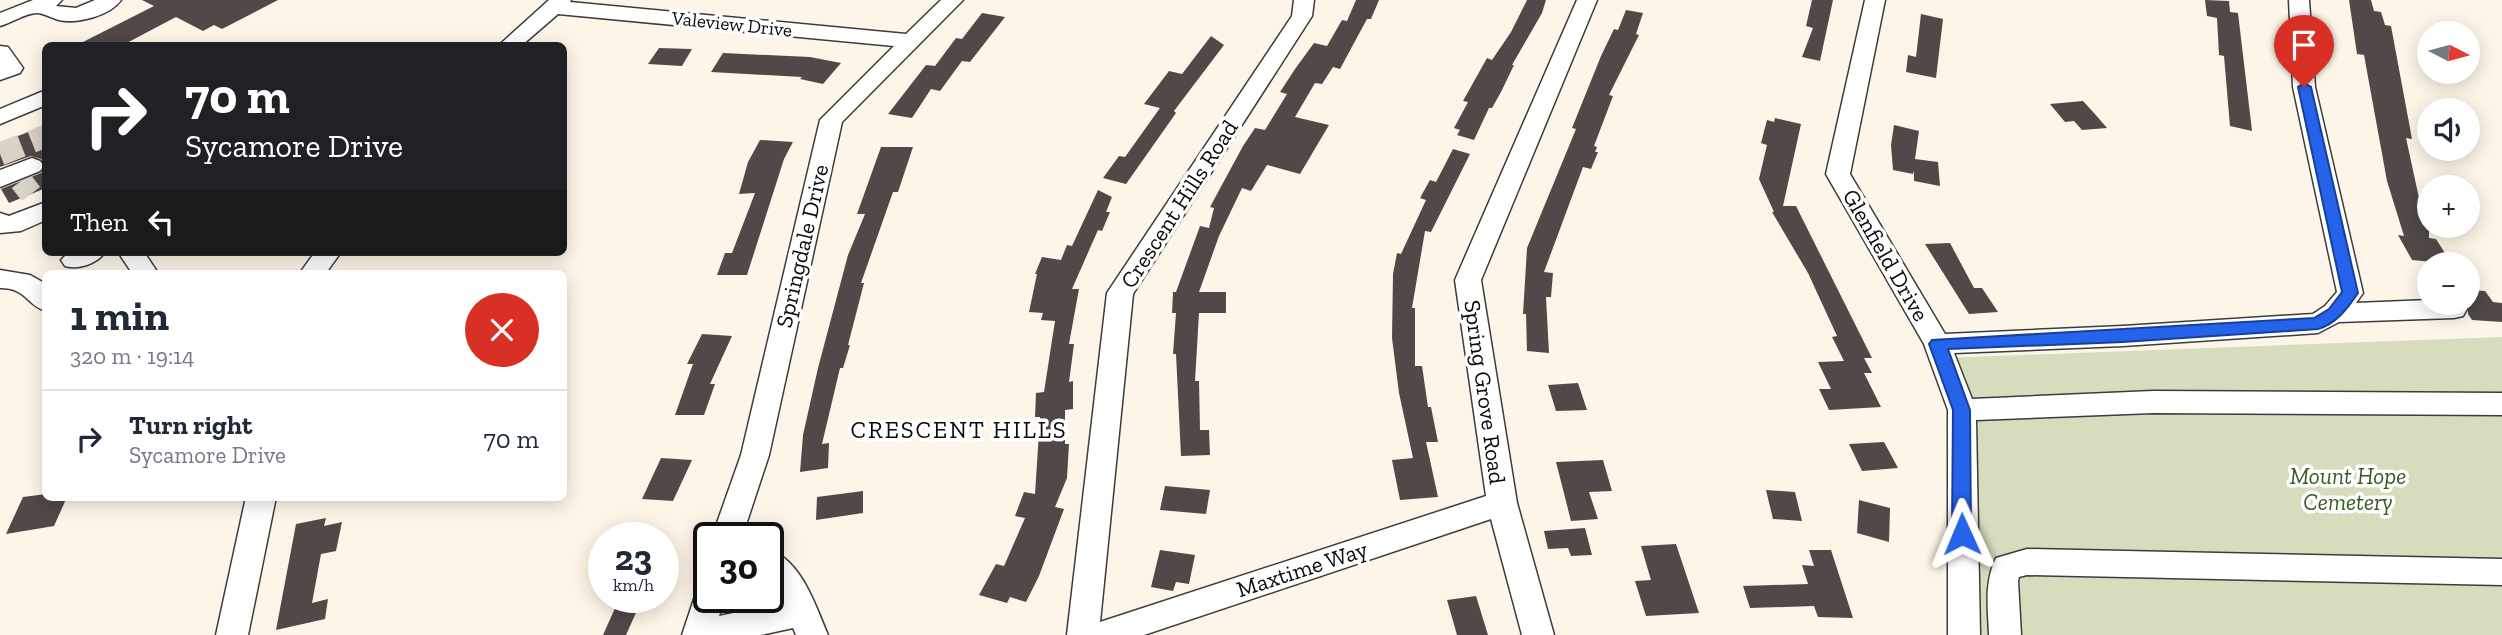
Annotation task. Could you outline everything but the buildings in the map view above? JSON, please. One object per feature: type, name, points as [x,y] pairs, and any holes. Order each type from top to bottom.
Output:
[{"type":"street","points":[[0,20],[46,3],[61,16],[75,16],[111,0]]},
{"type":"street","name":"Springdale Drive","points":[[738,522],[831,120],[953,0]]},
{"type":"street","name":"Crescent Hills Road","points":[[1083,635],[1120,293],[1302,16],[1304,0]]},
{"type":"street","name":"Spring Grove Road","points":[[1538,635],[1502,503],[1468,280],[1587,0]]},
{"type":"street","name":"Glenfield Drive","points":[[1875,0],[1839,174],[1937,344],[1962,410],[1964,635]]},
{"type":"street","points":[[1937,344],[2123,336],[2318,323],[2334,313],[2350,293],[2304,87],[2299,0]]},
{"type":"street","points":[[512,42],[556,3]]},
{"type":"street","name":"Valeview Drive","points":[[556,3],[912,41]]},
{"type":"street","points":[[0,52],[12,68],[0,73]]},
{"type":"street","points":[[0,117],[42,99]]},
{"type":"street","points":[[0,211],[28,186]]},
{"type":"street","points":[[0,221],[2,225],[12,225],[28,186]]},
{"type":"street","points":[[0,279],[24,281],[42,297]]},
{"type":"street","points":[[2334,313],[2417,310]]},
{"type":"street","points":[[1962,410],[2153,402],[2502,404]]},
{"type":"street","points":[[232,635],[260,501]]},
{"type":"street","name":"Maxtime Way","points":[[1102,635],[1502,503]]},
{"type":"street","points":[[2005,635],[2002,581],[2007,567],[2027,562],[2502,572]]},
{"type":"street","points":[[704,613],[698,635],[807,624],[795,594],[784,581]]},
{"type":"green space","name":"Mount Hope Cemetery","points":[[2502,337],[2502,635],[1964,635],[1960,459],[1943,358]]},
{"type":"tunnel","points":[[0,154],[42,138]]},
{"type":"tunnel","points":[[21,181],[31,194]]},
{"type":"district","name":"CRESCENT HILLS","points":[[959,429]]},
{"type":"route","points":[[1962,534],[1962,410],[1937,344],[2123,336],[2318,323],[2334,313],[2350,293],[2304,87]]}]
